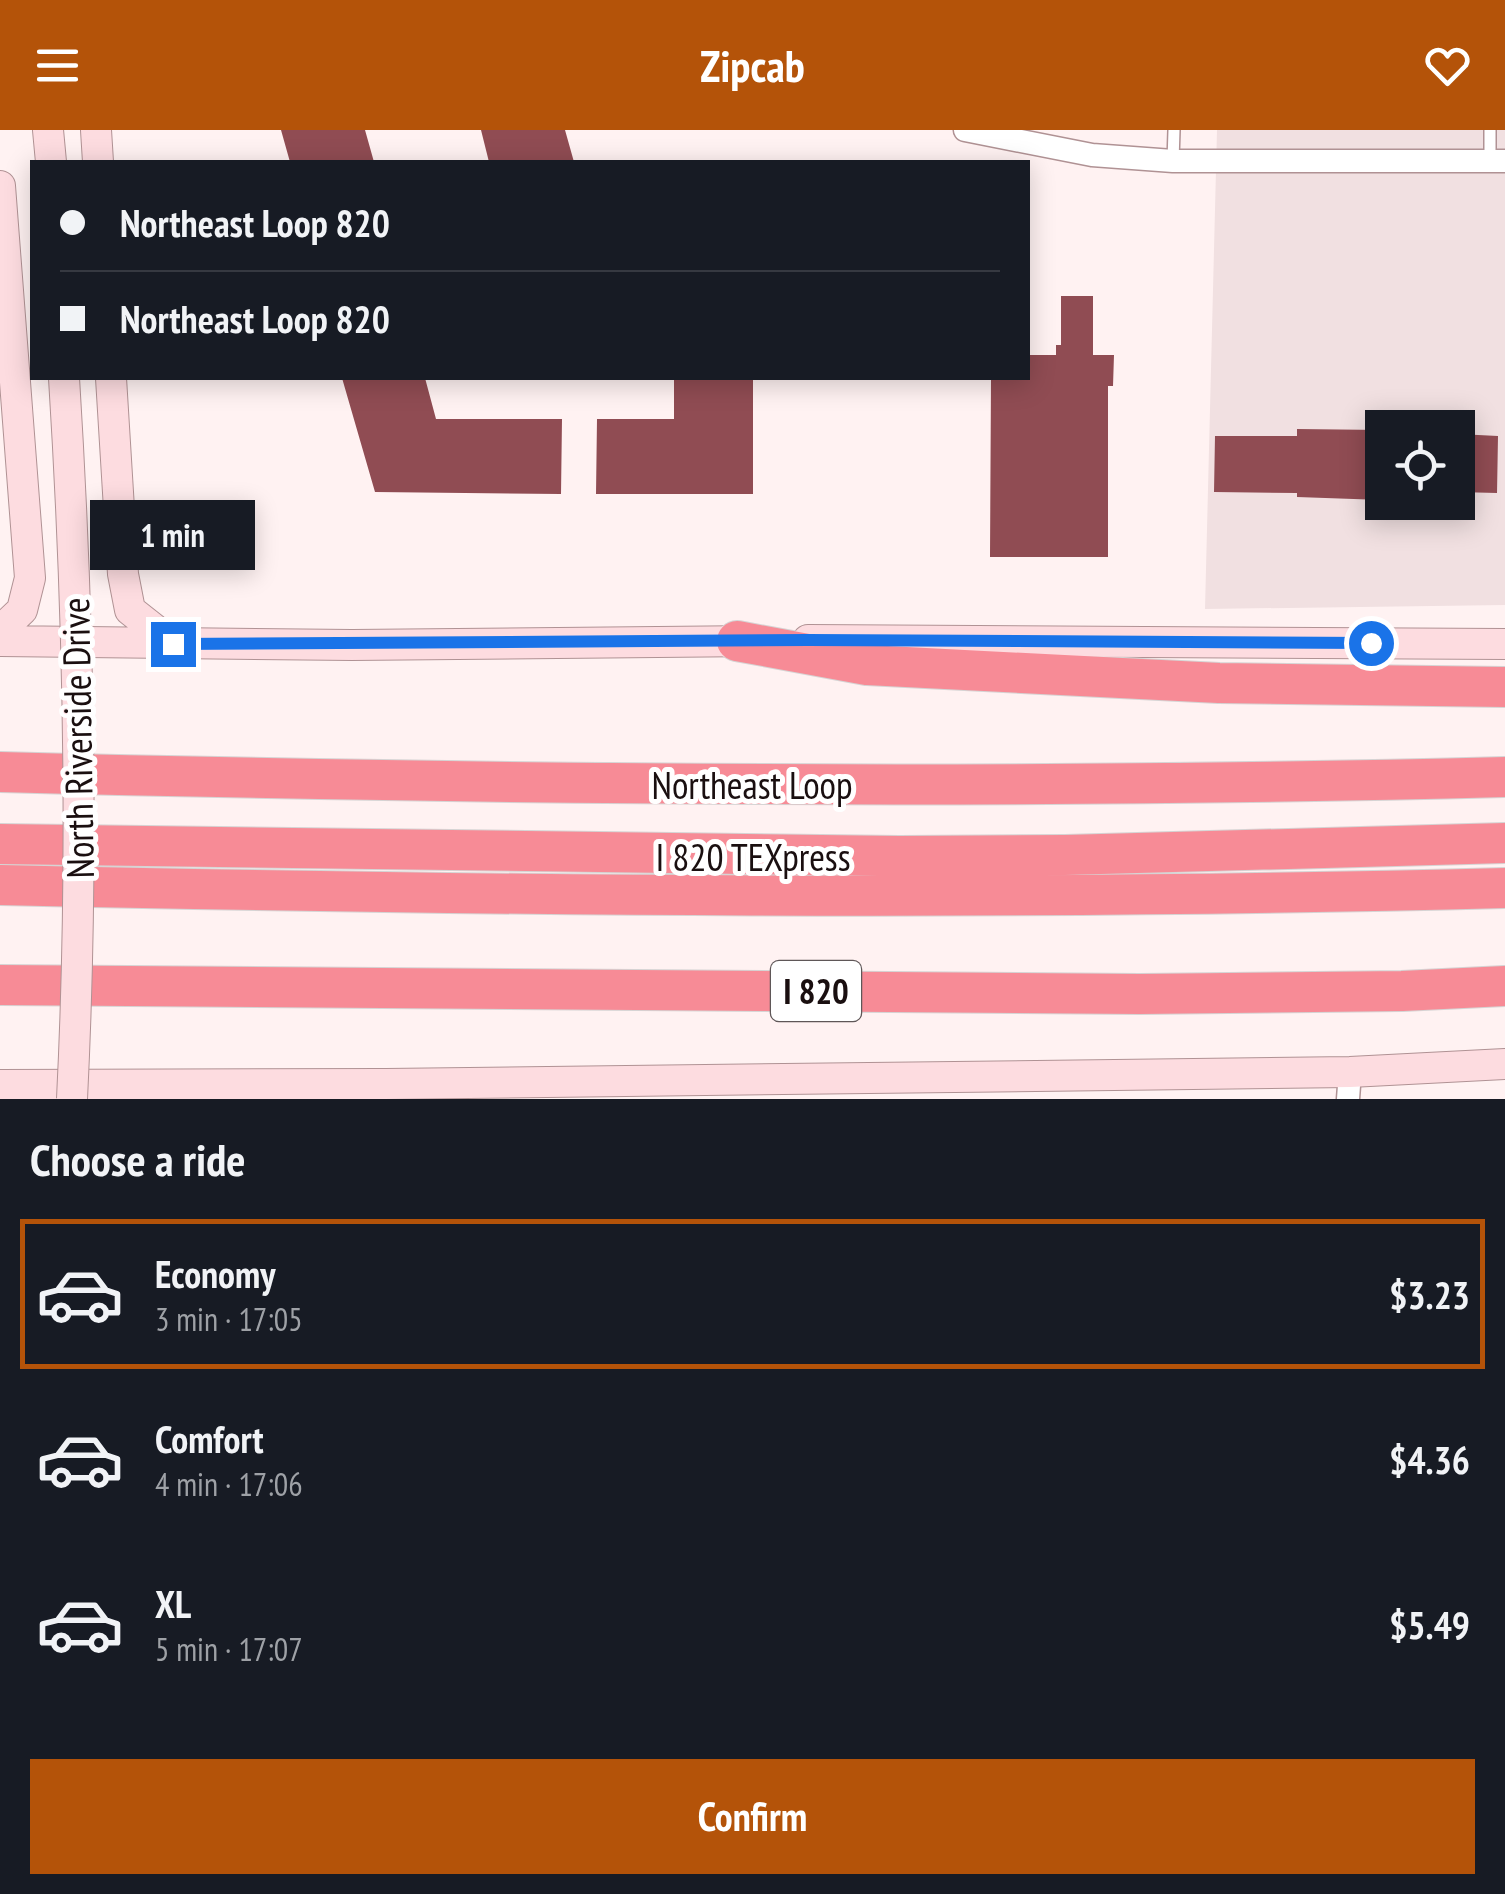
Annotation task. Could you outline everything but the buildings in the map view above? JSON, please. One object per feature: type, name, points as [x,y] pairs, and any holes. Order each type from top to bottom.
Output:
[{"type":"highway","points":[[737,641],[866,665],[1219,683],[1505,687]]},
{"type":"highway","points":[[0,745],[200,753],[245,778]]},
{"type":"highway","name":"Northeast Loop","points":[[0,772],[517,784],[1012,785],[1505,777]]},
{"type":"highway","name":"I 820 TEXpress","points":[[0,844],[610,855],[936,856],[1505,844]]},
{"type":"highway","name":"I 820 TEXpress","points":[[5,885],[915,894],[1505,888]]},
{"type":"highway","name":"I 820","points":[[0,986],[1120,994],[1505,986]]},
{"type":"main road","points":[[48,130],[50,160]]},
{"type":"main road","points":[[96,130],[98,160]]},
{"type":"main road","points":[[0,186],[5,318],[30,578],[22,610],[0,630]]},
{"type":"main road","name":"North Riverside Drive","points":[[64,380],[80,712],[80,875],[72,1099]]},
{"type":"main road","points":[[111,380],[123,574],[130,610],[173,644]]},
{"type":"main road","points":[[0,640],[173,644],[1505,644]]},
{"type":"main road","points":[[0,1085],[158,1092],[580,1090],[886,1083],[1349,1086],[1505,1064]]},
{"type":"street","points":[[965,130],[1092,155],[1173,161],[1498,161]]},
{"type":"lane","points":[[1173,161],[1174,130]]},
{"type":"lane","points":[[1490,130],[1498,161]]},
{"type":"shaded area","points":[[1217,130],[1505,130],[1505,605],[1205,609]]},
{"type":"route","points":[[173,644],[808,640],[1371,643]]}]
